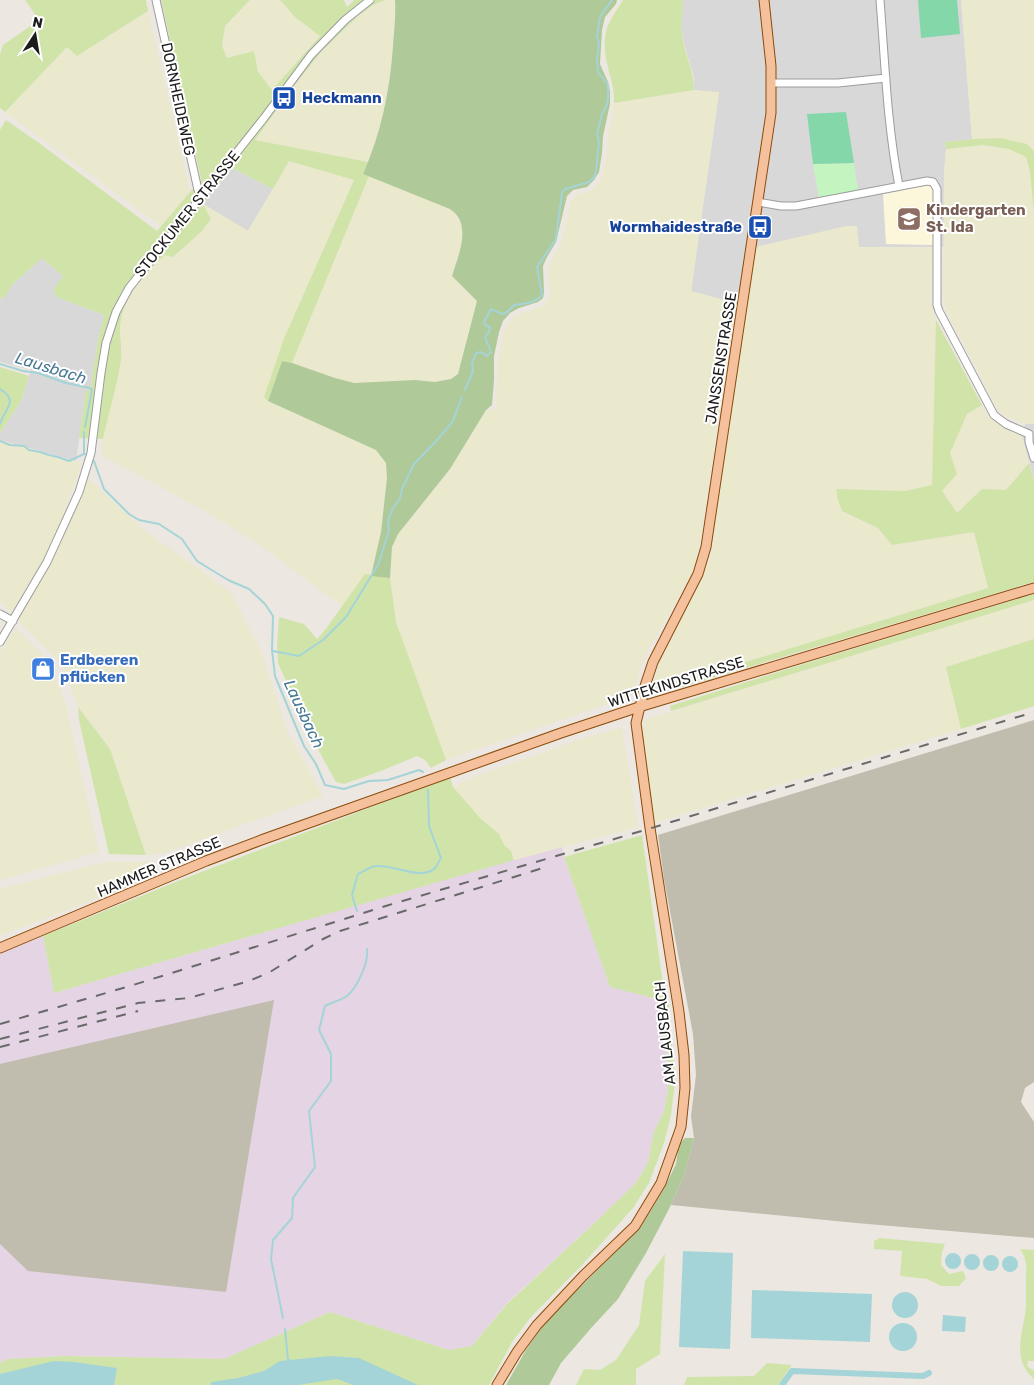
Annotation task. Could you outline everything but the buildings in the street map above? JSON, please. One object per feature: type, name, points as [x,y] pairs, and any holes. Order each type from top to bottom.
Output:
[{"type":"main road","name":"JANSSENSTRASSE","points":[[639,707],[653,662],[696,580],[705,555],[771,113],[772,66],[764,0]]},
{"type":"main road","name":"WITTEKINDSTRASSE","points":[[330,815],[639,707],[1034,588]]},
{"type":"main road","name":"AM LAUSBACH","points":[[497,1385],[537,1325],[582,1276],[635,1226],[661,1183],[681,1127],[686,1088],[684,1054],[639,753],[636,723],[639,707]]},
{"type":"main road","name":"HAMMER STRASSE","points":[[0,948],[206,861],[330,815]]},
{"type":"street","name":"DORNHEIDEWEG","points":[[156,0],[198,190],[203,196]]},
{"type":"street","name":"STOCKUMER STRASSE","points":[[0,642],[47,562],[72,508],[86,470],[91,453],[103,358],[116,312],[129,288],[311,56],[345,20],[370,0]]},
{"type":"street","points":[[880,0],[891,141],[899,186]]},
{"type":"street","points":[[772,84],[838,83],[886,78]]},
{"type":"street","points":[[758,202],[781,206],[796,206],[927,181],[933,182],[937,189],[938,311],[994,415],[1006,424],[1032,433],[1029,442],[1034,458]]},
{"type":"street","points":[[0,614],[13,622]]},
{"type":"shaded area","points":[[250,0],[280,0],[295,17],[320,35],[272,91],[258,72],[254,51],[227,58],[222,46],[225,27]]},
{"type":"shaded area","points":[[385,0],[395,0],[392,59],[382,119],[368,162],[254,140],[321,52],[358,17],[373,5]]},
{"type":"shaded area","points":[[683,0],[961,0],[972,139],[945,142],[944,247],[858,247],[746,306],[691,292],[719,93],[694,90],[694,77],[683,40],[681,22]]},
{"type":"shaded area","points":[[961,0],[1034,0],[1034,151],[1027,144],[1001,138],[972,139]]},
{"type":"shaded area","points":[[148,11],[190,192],[161,226],[5,112],[67,47],[77,56]]},
{"type":"shaded area","points":[[694,90],[719,92],[691,291],[736,303],[701,537],[694,570],[647,652],[633,695],[446,760],[396,622],[390,578],[392,547],[398,534],[450,469],[486,410],[496,409],[498,357],[503,334],[515,316],[543,306],[548,300],[550,293],[548,267],[561,244],[571,201],[578,194],[590,191],[600,182],[603,174],[614,103]]},
{"type":"shaded area","points":[[983,145],[1009,149],[1026,157],[1030,172],[1034,213],[1034,424],[1025,424],[1007,417],[998,410],[945,308],[943,296],[946,149]]},
{"type":"shaded area","points":[[289,161],[354,180],[283,341],[264,397],[268,401],[376,450],[386,463],[387,478],[381,532],[371,576],[365,575],[342,606],[254,541],[203,510],[103,456],[101,449],[121,360],[120,328],[125,303],[133,287],[165,255],[174,257],[202,231],[211,219],[203,204],[248,231]]},
{"type":"shaded area","points":[[232,168],[273,189],[248,231],[203,204]]},
{"type":"shaded area","points":[[369,176],[450,209],[455,213],[462,228],[462,242],[452,276],[477,301],[458,375],[451,379],[435,382],[415,380],[354,383],[292,363]]},
{"type":"shaded area","name":"Kindergarten St. Ida","points":[[928,185],[933,188],[933,245],[886,244],[883,194]]},
{"type":"shaded area","points":[[846,226],[857,226],[859,247],[932,247],[931,304],[936,320],[932,485],[905,491],[837,489],[842,511],[878,528],[892,545],[974,532],[988,588],[739,664],[652,688],[664,650],[699,585],[711,557],[714,524],[755,247]]},
{"type":"shaded area","points":[[42,258],[63,276],[57,297],[104,315],[98,339],[91,386],[86,393],[76,461],[0,440],[0,433],[21,401],[31,370],[0,362],[0,298],[3,299],[13,284]]},
{"type":"shaded area","points":[[982,405],[988,415],[1003,427],[1022,435],[1029,463],[1006,490],[982,489],[957,513],[941,491],[957,474],[950,453],[967,414]]},
{"type":"shaded area","points":[[1025,424],[1034,424],[1034,480],[1022,435]]},
{"type":"shaded area","points":[[0,440],[82,463],[57,533],[11,613],[0,601]]},
{"type":"shaded area","points":[[87,477],[141,528],[231,592],[262,654],[287,731],[323,796],[164,853],[146,855],[110,749],[78,707],[63,665],[17,620],[54,556]]},
{"type":"shaded area","points":[[1034,600],[1034,639],[946,667],[961,729],[651,824],[642,740],[644,720]]},
{"type":"shaded area","points":[[16,628],[52,665],[66,706],[99,852],[0,880],[0,652]]},
{"type":"shaded area","points":[[1034,720],[1034,1082],[1025,1088],[1021,1102],[1034,1122],[1034,1238],[671,1205],[684,1175],[694,1138],[691,1116],[696,1075],[693,1034],[664,879],[658,835]]},
{"type":"shaded area","points":[[622,727],[638,827],[514,860],[511,851],[504,845],[499,834],[480,818],[453,787],[484,773],[575,741]]},
{"type":"shaded area","points":[[562,847],[610,986],[661,1002],[668,1065],[668,1089],[664,1111],[654,1132],[648,1162],[635,1184],[507,1303],[472,1346],[449,1350],[330,1312],[225,1359],[64,1356],[7,1359],[0,1363],[0,953],[43,936],[54,993]]},
{"type":"shaded area","points":[[104,862],[152,862],[159,874],[0,936],[0,889]]},
{"type":"shaded area","points":[[274,1000],[226,1292],[28,1271],[0,1244],[0,1064]]},
{"type":"green space","points":[[25,0],[146,0],[148,11],[77,56],[67,47],[5,112],[0,108],[0,55],[3,45],[39,20]]},
{"type":"green space","points":[[161,0],[250,0],[225,26],[222,46],[227,58],[254,51],[258,72],[272,90],[320,36],[295,17],[280,0],[344,0],[347,7],[354,0],[385,0],[373,5],[358,16],[321,52],[255,140],[368,162],[363,174],[369,176],[292,363],[282,361],[268,401],[264,397],[283,341],[354,180],[289,161],[273,189],[232,168],[203,204],[211,219],[202,231],[173,257],[165,255],[141,279],[129,296],[122,317],[120,329],[121,360],[103,439],[79,438],[86,393],[91,386],[98,339],[104,315],[57,297],[53,290],[63,276],[42,258],[13,284],[3,299],[0,297],[0,130],[6,120],[157,231],[201,179]]},
{"type":"green space","points":[[395,0],[617,0],[605,17],[602,30],[600,64],[608,82],[610,104],[603,136],[599,172],[587,187],[573,190],[567,196],[556,242],[543,266],[543,298],[538,302],[510,313],[503,321],[494,356],[492,405],[486,410],[450,469],[398,534],[392,547],[390,578],[371,576],[381,532],[387,478],[386,463],[376,450],[268,401],[282,361],[354,383],[415,380],[435,382],[451,379],[458,374],[477,301],[452,276],[462,241],[461,223],[457,215],[450,209],[363,174],[380,128],[390,79]]},
{"type":"green space","points":[[623,0],[683,0],[682,35],[693,76],[694,90],[614,103],[613,88],[605,52],[605,39],[609,23]]},
{"type":"green space","points":[[918,0],[957,0],[960,34],[921,38]]},
{"type":"green space","points":[[846,112],[854,163],[813,164],[807,114]]},
{"type":"green space","points":[[1001,138],[1027,144],[1034,151],[1034,213],[1030,172],[1026,157],[1009,149],[983,145],[946,149],[945,142]]},
{"type":"green space","points":[[854,163],[858,191],[819,198],[813,164]]},
{"type":"green space","points":[[936,320],[982,405],[967,414],[950,453],[957,474],[942,491],[957,513],[982,489],[1006,490],[1029,463],[1034,480],[1034,582],[685,686],[653,693],[652,688],[739,664],[988,588],[974,532],[892,545],[878,528],[842,511],[838,500],[836,489],[905,491],[932,485]]},
{"type":"green space","points":[[0,367],[29,376],[21,401],[0,433]]},
{"type":"green space","points":[[365,574],[390,578],[396,622],[446,760],[431,768],[425,760],[417,756],[344,784],[336,782],[308,731],[278,663],[279,617],[304,624],[317,639]]},
{"type":"green space","points":[[1034,594],[1034,600],[671,711],[670,706]]},
{"type":"green space","points":[[1034,639],[1034,706],[961,729],[946,667]]},
{"type":"green space","points":[[78,707],[110,749],[146,855],[109,854],[79,720]]},
{"type":"green space","points":[[450,777],[453,787],[480,818],[499,834],[504,845],[511,851],[514,860],[54,993],[43,936],[178,881]]},
{"type":"green space","points":[[642,835],[663,984],[669,1006],[675,1080],[671,1115],[664,1143],[649,1183],[633,1208],[581,1266],[530,1318],[512,1342],[489,1385],[0,1385],[0,1363],[7,1359],[64,1356],[224,1359],[330,1312],[449,1350],[472,1346],[507,1304],[635,1184],[648,1162],[654,1132],[664,1111],[668,1089],[668,1065],[662,1002],[610,987],[564,857]]},
{"type":"green space","points":[[685,1138],[694,1138],[684,1175],[646,1253],[618,1299],[561,1363],[549,1385],[506,1385],[526,1350],[547,1320],[640,1228],[664,1189],[676,1164],[679,1144]]},
{"type":"green space","points":[[880,1238],[945,1244],[941,1265],[949,1274],[963,1271],[966,1278],[959,1286],[941,1286],[927,1279],[900,1276],[902,1251],[874,1249],[874,1241]]},
{"type":"green space","points":[[1020,1249],[1034,1250],[1034,1361],[1028,1361],[1027,1366],[1034,1371],[1034,1379],[1027,1371],[1020,1354],[1026,1306],[1026,1267]]},
{"type":"green space","points":[[665,1254],[660,1354],[636,1369],[636,1385],[576,1385],[584,1369],[600,1370],[616,1360],[639,1325],[645,1281]]},
{"type":"green space","points":[[767,1363],[792,1365],[778,1385],[684,1385],[687,1377],[754,1376]]},
{"type":"water","points":[[683,1251],[733,1253],[730,1349],[679,1347]]},
{"type":"water","points":[[953,1253],[959,1255],[961,1261],[959,1267],[953,1269],[947,1267],[945,1261],[947,1255]]},
{"type":"water","points":[[972,1254],[978,1256],[980,1262],[978,1268],[972,1270],[966,1268],[964,1262],[966,1256]]},
{"type":"water","points":[[991,1255],[997,1257],[999,1263],[997,1269],[991,1271],[985,1269],[983,1263],[985,1257]]},
{"type":"water","points":[[1010,1256],[1016,1258],[1018,1264],[1016,1270],[1010,1272],[1004,1270],[1002,1264],[1004,1258]]},
{"type":"water","points":[[752,1290],[872,1294],[870,1342],[751,1338]]},
{"type":"water","points":[[905,1292],[915,1295],[918,1305],[915,1315],[905,1318],[895,1315],[892,1305],[895,1295]]},
{"type":"water","points":[[943,1315],[966,1317],[965,1332],[942,1331]]},
{"type":"water","points":[[903,1323],[913,1327],[917,1337],[913,1347],[903,1351],[893,1347],[889,1337],[893,1327]]},
{"type":"water","points":[[330,1356],[359,1358],[418,1385],[353,1385],[337,1379],[298,1385],[211,1385],[211,1382],[238,1378],[264,1371],[280,1361]]},
{"type":"water","points":[[54,1361],[117,1368],[114,1385],[0,1385],[0,1374]]},
{"type":"waterway","points":[[465,390],[473,371],[472,364],[476,353],[481,352],[487,356],[491,352],[485,337],[490,327],[485,325],[484,322],[491,309],[504,314],[514,305],[525,304],[542,295],[537,267],[556,239],[562,192],[565,189],[589,182],[594,177],[599,142],[597,134],[608,98],[608,85],[598,72],[599,42],[597,37],[600,17],[612,0]]},
{"type":"waterway","name":"Lausbach","points":[[0,364],[90,388],[92,390],[85,427]]},
{"type":"waterway","points":[[0,389],[6,393],[10,401],[0,424]]},
{"type":"waterway","points":[[273,651],[299,656],[323,640],[346,617],[378,565],[389,531],[388,521],[414,464],[453,421],[462,397]]},
{"type":"waterway","name":"Lausbach","points":[[84,432],[85,454]]},
{"type":"waterway","points":[[0,441],[10,445],[24,446],[29,450],[69,461],[84,454]]},
{"type":"waterway","name":"Lausbach","points":[[94,461],[104,489],[129,514],[139,520],[159,524],[182,539],[197,561],[228,580],[249,589],[265,604],[273,616],[272,650],[275,676],[304,746],[316,764],[325,785],[344,789],[369,781],[388,780],[419,770],[423,772]]},
{"type":"waterway","name":"Lausbach","points":[[357,911],[352,895],[358,874],[376,866],[423,873],[429,872],[437,865],[441,858],[429,826],[428,790]]},
{"type":"waterway","name":"Lausbach","points":[[283,1318],[271,1259],[273,1240],[292,1218],[293,1198],[315,1167],[309,1111],[331,1081],[331,1054],[319,1030],[325,1006],[347,996],[358,981],[366,961],[367,949]]},
{"type":"waterway","name":"Lausbach","points":[[285,1329],[288,1360],[290,1360]]},
{"type":"waterway","points":[[782,1385],[792,1371],[923,1376],[929,1373]]},
{"type":"railway","points":[[0,1024],[130,986],[389,905],[645,830],[1034,712]]},
{"type":"railway","points":[[0,1039],[138,1003],[189,998],[249,981],[270,972],[323,939],[340,931],[546,867]]},
{"type":"railway","points":[[0,1047],[138,1011]]},
{"type":"place","name":"Heckmann","points":[[284,98]]},
{"type":"place","name":"Kindergarten St. Ida","points":[[909,219]]},
{"type":"place","name":"Wormhaidestraße","points":[[760,227]]},
{"type":"place","name":"Erdbeeren pflücken","points":[[43,669]]}]
